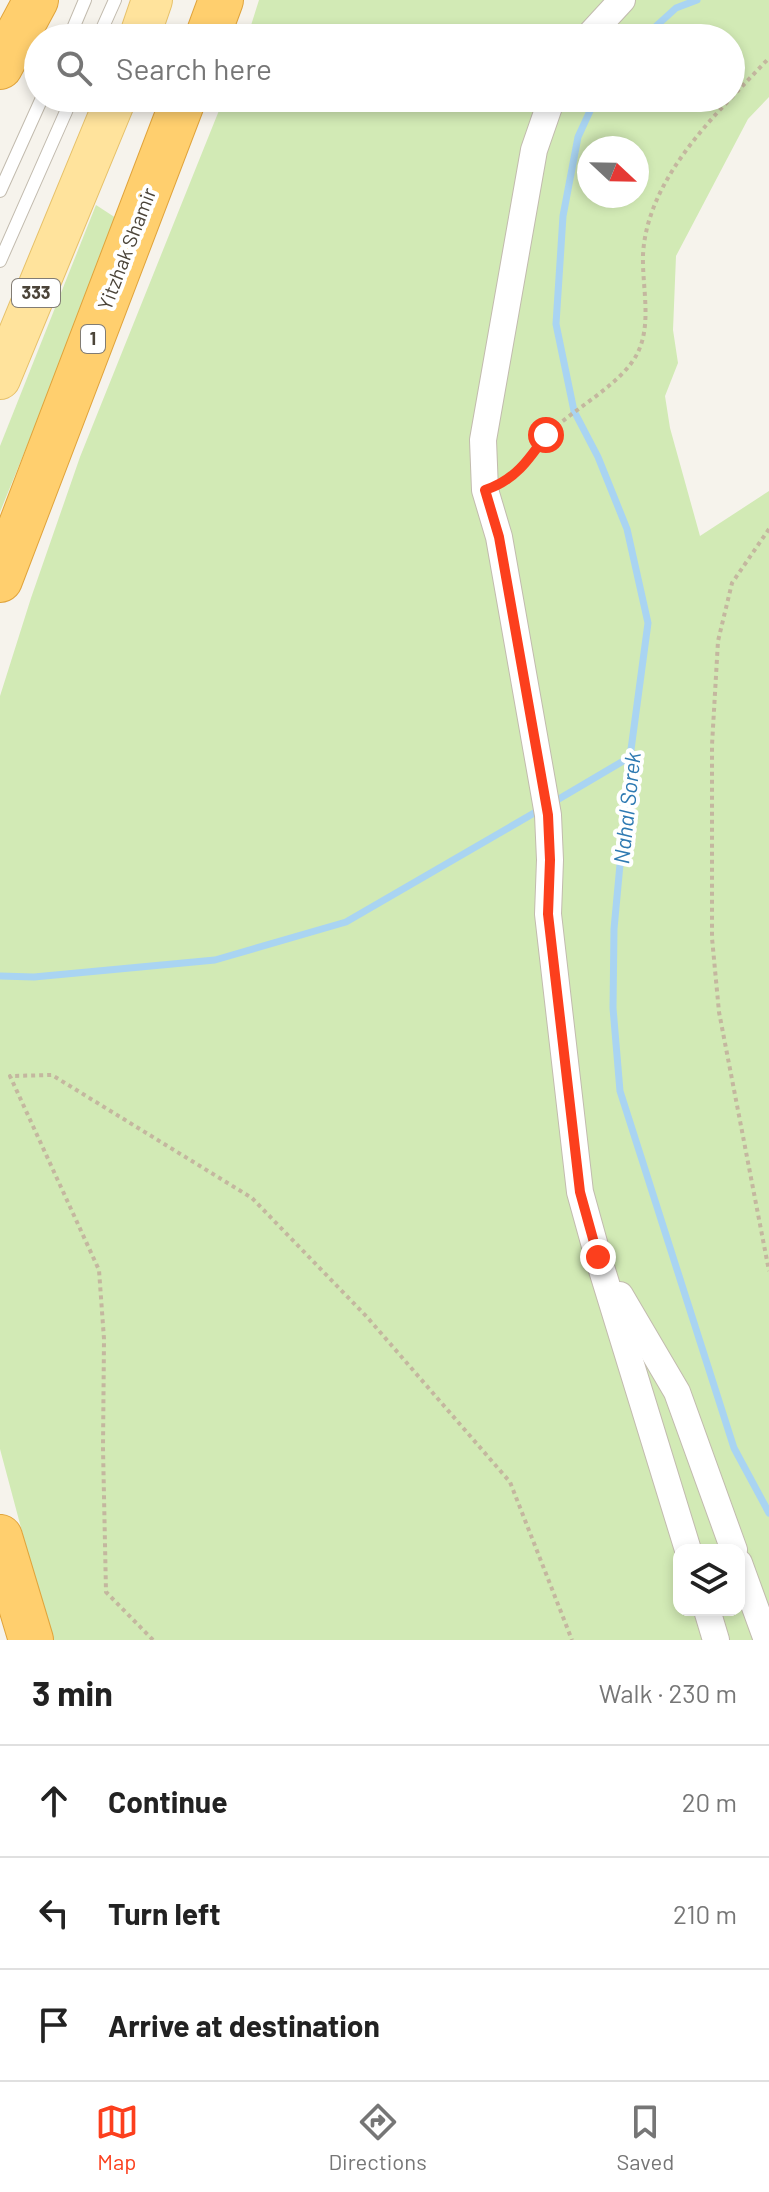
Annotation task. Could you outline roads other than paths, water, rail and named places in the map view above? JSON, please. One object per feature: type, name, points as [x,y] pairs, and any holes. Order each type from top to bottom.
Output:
[{"type":"highway","points":[[0,67],[36,0]]},
{"type":"highway","points":[[212,24],[221,0]]},
{"type":"highway","name":"Yitzhak Shamir","points":[[0,580],[179,112]]},
{"type":"highway","points":[[0,1537],[31,1640]]},
{"type":"main road","points":[[0,36],[24,0]]},
{"type":"main road","points":[[144,24],[152,0]]},
{"type":"main road","name":"333","points":[[0,379],[110,112]]},
{"type":"street","points":[[600,24],[622,0]]},
{"type":"street","points":[[547,112],[534,150],[483,440],[485,490],[499,537],[548,815],[548,914],[580,1192],[686,1544]]},
{"type":"street","points":[[598,1257],[677,1392],[732,1544]]},
{"type":"street","points":[[745,1580],[767,1640]]},
{"type":"street","points":[[709,1616],[716,1640]]},
{"type":"lane","points":[[75,24],[85,0]]},
{"type":"lane","points":[[104,24],[115,0]]},
{"type":"lane","points":[[0,191],[36,112]]},
{"type":"lane","points":[[0,261],[66,112]]},
{"type":"waterway","name":"Nahal Sorek","points":[[658,24],[676,8],[697,0]]},
{"type":"waterway","name":"Nahal Sorek","points":[[590,112],[578,137],[563,216],[556,324],[574,411],[598,457],[627,529],[648,623],[630,757],[614,929],[613,1008],[620,1091],[734,1448],[769,1513]]},
{"type":"waterway","points":[[552,803],[630,757]]},
{"type":"waterway","points":[[0,976],[34,977],[215,960],[346,922],[541,809]]}]
